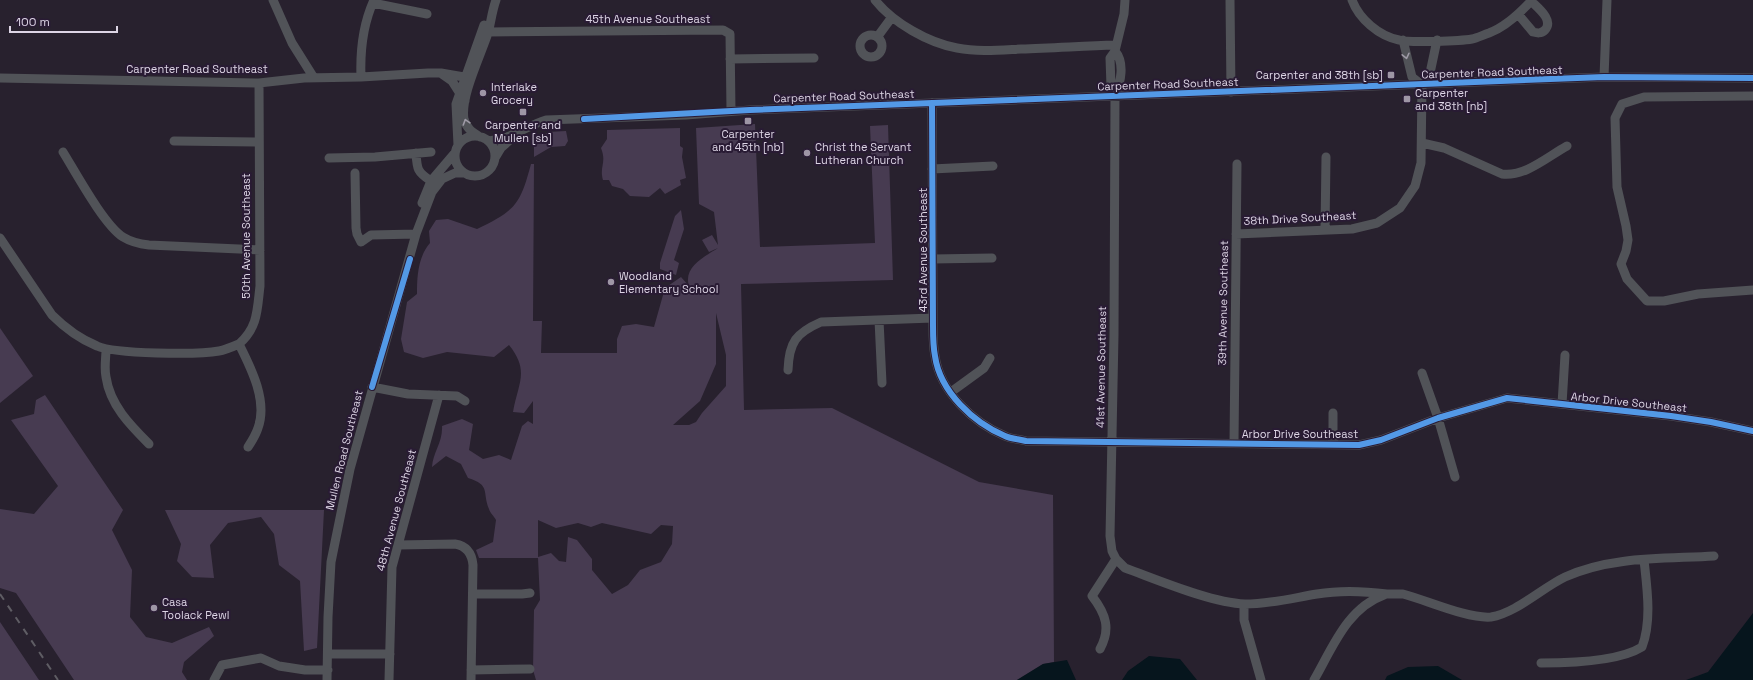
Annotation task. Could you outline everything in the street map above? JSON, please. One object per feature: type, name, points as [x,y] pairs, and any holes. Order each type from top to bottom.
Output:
[{"type":"street","points":[[273,0],[292,43],[314,78]]},
{"type":"street","points":[[875,0],[892,17],[938,43],[958,48],[987,50],[1115,48]]},
{"type":"street","name":"41st Avenue Southeast","points":[[1116,559],[1112,550],[1110,536],[1115,95],[1111,86],[1110,58],[1115,48],[1124,14],[1125,0]]},
{"type":"street","points":[[1230,0],[1231,92]]},
{"type":"street","points":[[1352,0],[1364,20],[1380,32],[1398,40],[1471,39],[1491,32],[1518,14],[1532,0],[1547,18],[1548,22],[1545,30],[1541,33],[1533,32],[1518,14]]},
{"type":"street","points":[[1604,77],[1607,0]]},
{"type":"street","points":[[361,77],[360,58],[362,45],[374,2],[427,14]]},
{"type":"street","points":[[464,101],[488,32],[495,3]]},
{"type":"street","points":[[464,77],[466,81],[464,119],[467,127],[471,132],[488,141],[494,149],[495,158],[489,171],[480,176],[469,176],[462,173],[456,164],[455,112],[464,77],[484,25],[495,3]]},
{"type":"street","points":[[878,36],[892,17]]},
{"type":"street","name":"45th Avenue Southeast","points":[[488,32],[723,30],[730,34],[730,111]]},
{"type":"street","points":[[1403,40],[1412,77],[1422,85]]},
{"type":"street","name":"38th Drive Southeast","points":[[1236,234],[1352,229],[1377,223],[1400,208],[1415,186],[1421,163],[1422,85],[1430,73],[1437,40]]},
{"type":"street","points":[[730,59],[814,58]]},
{"type":"street","points":[[441,73],[452,81],[459,92]]},
{"type":"street","name":"Carpenter Road Southeast","points":[[0,78],[259,83],[314,78],[441,73],[464,77]]},
{"type":"street","name":"Carpenter Road Southeast","points":[[488,141],[498,140],[517,133],[532,124],[546,120],[1115,95],[1422,85],[1604,77],[1753,78]]},
{"type":"street","name":"50th Avenue Southeast","points":[[239,344],[247,337],[256,320],[260,286],[258,142],[259,83]]},
{"type":"street","points":[[1753,96],[1644,97],[1622,104],[1615,118],[1615,163],[1617,187],[1626,226],[1626,251],[1621,264],[1627,279],[1646,301],[1664,301],[1698,294],[1753,290]]},
{"type":"street","name":"43rd Avenue Southeast","points":[[932,103],[933,318],[935,357],[942,378],[951,392]]},
{"type":"street","name":"Carpenter Road Southeast","points":[[495,158],[501,148],[517,133]]},
{"type":"street","points":[[456,149],[466,138],[480,137]]},
{"type":"street","points":[[174,141],[258,142]]},
{"type":"street","points":[[1422,143],[1444,148],[1502,174],[1509,175],[1524,171],[1567,146]]},
{"type":"street","name":"Mullen Road Southeast","points":[[416,233],[418,216],[426,190],[431,181],[456,149]]},
{"type":"street","points":[[63,152],[86,190],[112,228],[122,237],[132,242],[149,245],[260,250]]},
{"type":"street","points":[[328,158],[375,158],[432,152]]},
{"type":"street","points":[[416,153],[417,167],[422,175],[431,181]]},
{"type":"street","points":[[1325,230],[1326,157]]},
{"type":"street","name":"39th Avenue Southeast","points":[[1234,443],[1237,164]]},
{"type":"street","points":[[932,169],[993,166]]},
{"type":"street","points":[[356,173],[356,228],[361,242],[371,235],[416,233]]},
{"type":"street","name":"Mullen Road Southeast","points":[[328,680],[331,562],[337,525],[350,469],[416,233],[432,192],[438,184],[450,174],[462,173]]},
{"type":"street","points":[[0,238],[52,315],[62,325],[80,337],[106,349],[205,353],[220,351],[239,344],[249,364],[261,407],[259,427],[248,447]]},
{"type":"street","points":[[933,260],[992,258]]},
{"type":"street","points":[[788,370],[788,355],[793,343],[804,330],[821,322],[933,318]]},
{"type":"street","points":[[879,320],[882,383]]},
{"type":"street","points":[[106,349],[106,376],[109,391],[125,420],[149,444]]},
{"type":"street","points":[[1562,404],[1565,355]]},
{"type":"street","points":[[951,392],[984,368],[990,358]]},
{"type":"street","points":[[1422,373],[1438,418],[1455,477]]},
{"type":"street","points":[[372,387],[408,394],[457,396],[465,401]]},
{"type":"street","name":"Arbor Drive Southeast","points":[[951,392],[966,412],[978,421],[1006,437],[1026,441],[1367,444],[1438,418],[1507,398],[1671,416],[1711,422],[1753,431]]},
{"type":"street","name":"48th Avenue Southeast","points":[[390,680],[390,580],[398,545],[440,396]]},
{"type":"street","points":[[1333,413],[1333,444]]},
{"type":"street","points":[[398,545],[455,544],[465,548],[473,559],[471,680]]},
{"type":"street","points":[[1100,649],[1104,642],[1107,627],[1098,603],[1092,596],[1116,559],[1125,568],[1153,578],[1225,601],[1244,604],[1275,602],[1318,594],[1364,591],[1387,594],[1403,594],[1466,614],[1492,617],[1510,610],[1565,577],[1582,570],[1617,562],[1714,556]]},
{"type":"street","points":[[1541,663],[1582,662],[1602,659],[1642,647],[1647,625],[1644,560]]},
{"type":"street","points":[[472,594],[530,593]]},
{"type":"street","points":[[1314,680],[1338,636],[1357,612],[1373,599],[1387,594]]},
{"type":"street","points":[[1244,604],[1244,620],[1261,680]]},
{"type":"street","points":[[328,654],[390,654]]},
{"type":"street","points":[[214,680],[222,665],[261,658],[279,666],[305,670],[328,670]]},
{"type":"street","points":[[471,670],[530,669]]},
{"type":"shaded area","points":[[755,124],[760,247],[875,243],[870,126],[888,125],[893,280],[741,284],[744,410],[832,408],[979,482],[1053,495],[1054,662],[1043,664],[1017,680],[536,680],[533,670],[534,610],[540,600],[538,558],[479,558],[476,550],[493,542],[496,520],[487,503],[483,486],[480,483],[468,478],[461,464],[446,456],[432,467],[441,437],[442,426],[462,419],[473,424],[469,450],[483,459],[499,455],[511,460],[522,426],[528,421],[533,424],[533,401],[524,413],[513,412],[521,377],[521,370],[519,362],[509,345],[494,357],[447,352],[423,358],[404,352],[401,339],[407,302],[417,294],[418,274],[421,261],[426,248],[430,243],[429,231],[436,220],[448,219],[477,229],[500,217],[514,205],[519,198],[531,164],[534,164],[533,321],[542,321],[541,353],[617,353],[617,339],[622,326],[636,324],[654,327],[665,288],[681,277],[689,286],[689,273],[692,268],[701,259],[718,248],[709,252],[702,240],[712,235],[718,245],[714,212],[699,204],[696,128]],"holes":[[[716,313],[726,355],[726,386],[696,422],[689,425],[673,425],[700,401],[716,364]],[[538,520],[556,528],[578,523],[591,527],[602,523],[651,534],[661,525],[673,526],[672,544],[661,562],[640,570],[628,585],[612,594],[592,570],[592,559],[577,540],[568,537],[566,562],[559,561],[551,553],[538,557]]]},
{"type":"shaded area","points":[[680,128],[680,146],[683,148],[682,157],[686,178],[680,180],[681,185],[665,194],[660,188],[649,197],[630,196],[623,189],[612,186],[609,180],[603,180],[603,153],[601,148],[607,139],[607,130]]},
{"type":"shaded area","points":[[566,131],[568,141],[565,146],[551,147],[534,157],[534,144],[548,132]]},
{"type":"shaded area","points":[[681,210],[684,229],[674,260],[679,263],[676,275],[660,269],[660,263],[675,216]]},
{"type":"shaded area","points":[[0,328],[33,376],[0,403]]},
{"type":"shaded area","points":[[45,395],[123,510],[112,530],[132,570],[130,617],[146,637],[172,643],[209,627],[214,636],[184,662],[182,672],[187,680],[74,680],[16,593],[0,588],[0,509],[34,514],[58,486],[11,420],[34,414],[36,400]]},
{"type":"shaded area","points":[[165,510],[324,510],[317,648],[304,651],[300,581],[279,565],[274,534],[261,517],[228,523],[210,545],[214,578],[192,577],[177,561],[181,544]]},
{"type":"shaded area","points":[[1753,613],[1753,680],[1686,680],[1708,672]]},
{"type":"shaded area","points":[[0,622],[39,680],[0,680]]},
{"type":"shaded area","points":[[1149,656],[1180,659],[1197,680],[1122,680],[1128,671]]},
{"type":"shaded area","points":[[1067,660],[1076,680],[1017,680],[1043,664]]},
{"type":"shaded area","points":[[1438,666],[1462,680],[1385,680],[1387,676],[1408,667]]},
{"type":"railway","points":[[0,594],[58,680]]},
{"type":"cycle path","points":[[584,119],[750,110],[1604,77],[1753,78]]},
{"type":"cycle path","points":[[932,103],[933,345],[935,356],[938,369],[944,382],[960,405],[982,423],[1007,437],[1026,441],[1359,445],[1381,440],[1438,418],[1507,398],[1671,416],[1711,422],[1753,431]]},
{"type":"cycle path","points":[[372,387],[410,259]]},
{"type":"place","name":"Carpenter and 38th [sb]","points":[[1391,75]]},
{"type":"place","name":"Interlake Grocery","points":[[483,93]]},
{"type":"place","name":"Carpenter and 38th [nb]","points":[[1407,99]]},
{"type":"place","name":"Carpenter and Mullen [sb]","points":[[523,112]]},
{"type":"place","name":"Carpenter and 45th [nb]","points":[[748,121]]},
{"type":"place","name":"Christ the Servant Lutheran Church","points":[[807,153]]},
{"type":"place","name":"Woodland Elementary School","points":[[611,282]]},
{"type":"place","name":"Casa Toolack Pewl","points":[[154,608]]}]
